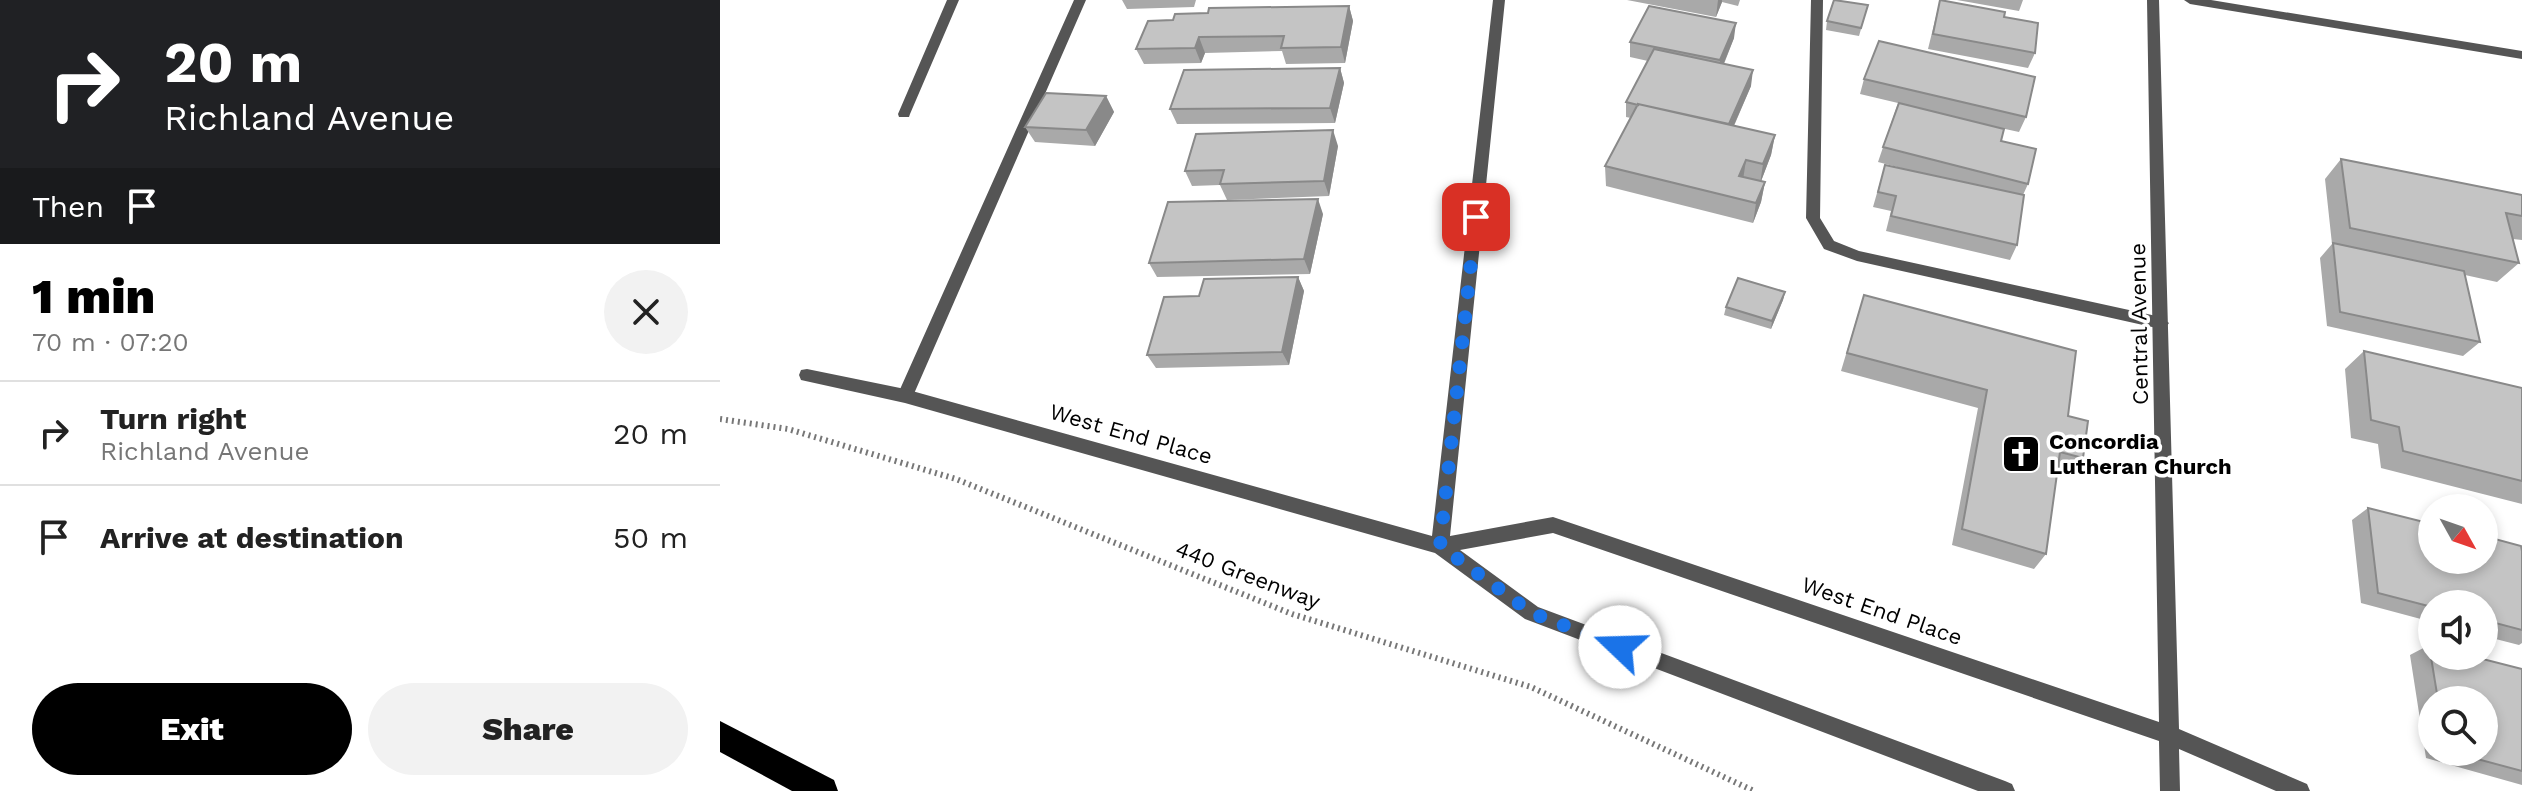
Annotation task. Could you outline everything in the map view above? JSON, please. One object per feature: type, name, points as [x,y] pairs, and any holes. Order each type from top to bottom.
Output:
[{"type":"highway","points":[[720,736],[823,791]]},
{"type":"street","points":[[904,114],[953,0]]},
{"type":"street","points":[[905,396],[1080,0]]},
{"type":"street","points":[[1440,546],[1499,0]]},
{"type":"street","points":[[1817,0],[1813,218],[1829,245],[1857,256],[2161,323]]},
{"type":"street","name":"Central Avenue","points":[[2153,0],[2170,791]]},
{"type":"street","points":[[2190,0],[2522,55]]},
{"type":"street","name":"West End Place","points":[[807,375],[905,396],[1440,546],[1532,613],[2005,791]]},
{"type":"street","name":"West End Place","points":[[1440,546],[1553,525],[2169,735],[2300,791]]},
{"type":"path","name":"440 Greenway","points":[[720,419],[788,429],[956,479],[1292,614],[1531,687],[1754,791]]},
{"type":"building","points":[[1834,0],[1868,5],[1861,28],[1827,21]]},
{"type":"building","points":[[1940,0],[2005,12],[2004,17],[2038,23],[2035,53],[1933,34]]},
{"type":"building","points":[[1349,6],[1341,47],[1281,48],[1284,36],[1199,37],[1195,48],[1136,49],[1148,21],[1173,20],[1175,14],[1208,13],[1209,8]]},
{"type":"building","points":[[1649,6],[1736,23],[1720,60],[1630,42]]},
{"type":"building","points":[[1879,41],[2035,77],[2026,117],[1864,79]]},
{"type":"building","points":[[1654,49],[1753,70],[1729,124],[1626,102]]},
{"type":"building","points":[[1340,68],[1330,108],[1170,109],[1184,70]]},
{"type":"building","points":[[1046,93],[1106,96],[1086,130],[1025,127]]},
{"type":"building","points":[[1899,103],[2004,129],[2001,141],[2036,149],[2028,184],[1883,147]]},
{"type":"building","points":[[1638,104],[1775,135],[1763,164],[1746,160],[1739,176],[1765,182],[1756,203],[1605,166]]},
{"type":"building","points":[[1333,130],[1324,181],[1220,184],[1224,170],[1185,171],[1196,134]]},
{"type":"building","points":[[2341,159],[2522,195],[2522,216],[2506,213],[2519,263],[2350,228]]},
{"type":"building","points":[[1885,165],[2024,195],[2017,245],[1891,216],[1896,196],[1878,192]]},
{"type":"building","points":[[1318,199],[1304,259],[1149,263],[1168,202]]},
{"type":"building","points":[[2333,243],[2464,271],[2480,342],[2340,312]]},
{"type":"building","points":[[1298,277],[1282,352],[1147,355],[1164,297],[1199,296],[1204,279]]},
{"type":"building","points":[[1738,278],[1785,292],[1772,321],[1726,307]]},
{"type":"building","name":"Concordia Lutheran Church","points":[[1864,295],[2076,351],[2068,416],[2088,421],[2083,458],[2060,452],[2046,554],[1962,529],[1987,390],[1847,353]]},
{"type":"building","points":[[2364,351],[2522,388],[2522,481],[2403,451],[2399,427],[2371,420]]},
{"type":"building","points":[[2368,508],[2418,520],[2418,574],[2498,574],[2498,540],[2521,546],[2522,630],[2498,624],[2498,590],[2418,590],[2418,603],[2378,593]]},
{"type":"building","points":[[2498,663],[2522,669],[2522,771],[2498,765],[2498,686],[2436,686],[2433,670],[2498,670]]},
{"type":"place","name":"Concordia Lutheran Church","points":[[2021,454]]},
{"type":"route","points":[[1476,217],[1440,546],[1532,613],[1620,647]]}]
